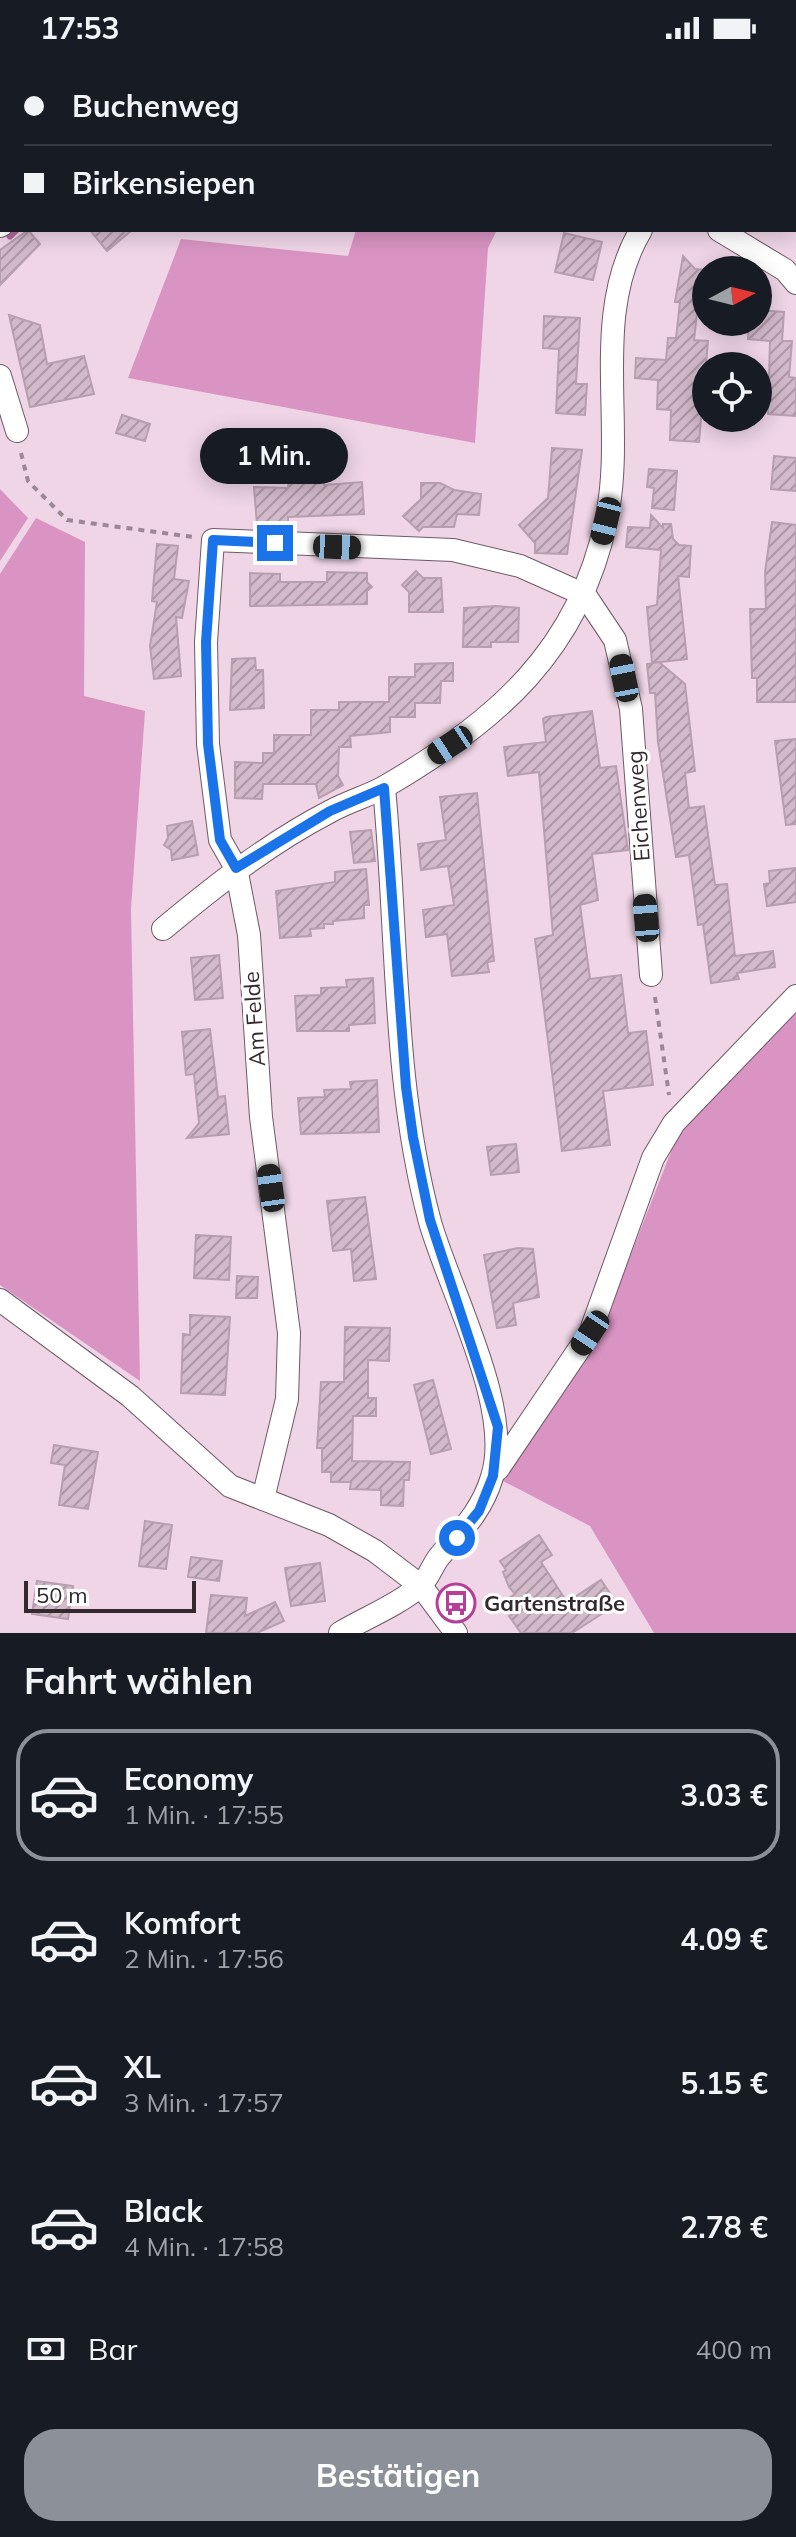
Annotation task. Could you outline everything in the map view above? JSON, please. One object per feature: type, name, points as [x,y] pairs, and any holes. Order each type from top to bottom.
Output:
[{"type":"street","points":[[163,929],[236,868],[330,811],[384,788],[496,711],[545,659],[585,595],[612,490],[615,306],[624,266],[640,232]]},
{"type":"street","points":[[722,232],[785,270],[796,283]]},
{"type":"street","points":[[0,376],[17,431]]},
{"type":"street","points":[[213,540],[453,550],[520,566],[585,595]]},
{"type":"street","name":"Am Felde","points":[[213,540],[206,642],[208,744],[220,840],[236,868],[249,935],[261,1117],[289,1333],[286,1410],[263,1499]]},
{"type":"street","name":"Eichenweg","points":[[585,595],[615,640],[631,709],[651,975]]},
{"type":"street","points":[[384,788],[406,1087],[413,1137],[430,1220],[498,1427],[493,1476]]},
{"type":"street","points":[[340,1633],[421,1586],[438,1559],[479,1511],[493,1476],[590,1333],[653,1158],[674,1123],[796,996]]},
{"type":"street","points":[[0,1300],[130,1396],[230,1486],[358,1540],[421,1586],[456,1633]]},
{"type":"path","points":[[17,431],[28,481],[67,520],[213,540]]},
{"type":"path","points":[[651,975],[674,1123]]},
{"type":"shaded area","points":[[355,232],[496,232],[488,248],[475,443],[128,378],[181,239],[348,256]]},
{"type":"shaded area","points":[[0,489],[28,518],[0,561]]},
{"type":"shaded area","points":[[36,518],[85,542],[84,696],[145,711],[131,909],[140,1381],[0,1285],[0,574]]},
{"type":"shaded area","points":[[796,1008],[796,1633],[654,1633],[590,1526],[501,1480],[597,1341],[681,1126]]},
{"type":"building","points":[[25,232],[30,232],[40,244],[0,285],[0,250]]},
{"type":"building","points":[[92,232],[130,232],[107,251]]},
{"type":"building","points":[[564,233],[602,242],[593,280],[555,272]]},
{"type":"building","points":[[683,256],[692,266],[692,336],[694,340],[708,341],[707,352],[692,352],[692,432],[700,432],[699,442],[670,440],[671,410],[657,409],[658,380],[635,378],[636,358],[666,360],[668,338],[676,338],[680,302],[675,302]]},
{"type":"building","points":[[772,311],[784,312],[782,341],[792,341],[789,377],[796,378],[796,416],[772,414],[770,341],[748,339],[748,336],[772,336]]},
{"type":"building","points":[[9,315],[40,325],[47,364],[84,356],[94,394],[30,407]]},
{"type":"building","points":[[544,316],[580,318],[576,384],[587,384],[585,415],[556,413],[559,349],[543,348]]},
{"type":"building","points":[[122,415],[150,424],[145,441],[116,433]]},
{"type":"building","points":[[552,448],[582,450],[567,554],[535,553],[535,543],[519,525],[548,498]]},
{"type":"building","points":[[774,456],[796,458],[796,491],[771,489]]},
{"type":"building","points":[[649,469],[677,471],[674,510],[652,508],[654,488],[647,487]]},
{"type":"building","points":[[289,478],[324,479],[324,485],[362,482],[364,514],[288,517],[288,526],[257,525],[254,487],[288,488]]},
{"type":"building","points":[[421,483],[440,483],[454,490],[481,494],[479,515],[457,514],[454,527],[423,527],[419,531],[403,516],[421,499]]},
{"type":"building","points":[[651,515],[663,528],[663,524],[671,524],[673,539],[679,545],[691,546],[689,577],[678,576],[687,659],[652,663],[647,607],[657,605],[661,550],[626,547],[628,527],[650,528]]},
{"type":"building","points":[[772,522],[796,525],[796,702],[757,702],[757,678],[752,678],[750,609],[766,609],[765,572]]},
{"type":"building","points":[[157,544],[178,546],[174,579],[189,581],[182,618],[176,617],[181,676],[154,679],[150,646],[157,602],[152,601]]},
{"type":"building","points":[[416,571],[423,578],[441,578],[443,612],[409,612],[409,592],[402,585]]},
{"type":"building","points":[[327,572],[367,573],[367,582],[372,587],[367,591],[367,604],[250,606],[250,573],[280,574],[280,582],[327,582]]},
{"type":"building","points":[[464,608],[519,608],[518,642],[491,642],[491,647],[463,647]]},
{"type":"building","points":[[255,658],[256,670],[263,670],[264,708],[230,710],[232,659]]},
{"type":"building","points":[[659,662],[685,684],[695,771],[685,773],[689,808],[704,806],[715,885],[727,884],[735,956],[773,951],[775,967],[737,973],[739,979],[711,983],[703,924],[698,925],[689,855],[676,857],[658,742],[655,693],[650,693],[647,664]]},
{"type":"building","points":[[453,663],[453,681],[441,681],[440,703],[415,703],[415,717],[390,717],[390,732],[350,736],[351,747],[339,747],[338,776],[343,785],[319,798],[316,784],[263,784],[262,799],[235,798],[235,762],[263,763],[263,753],[274,753],[274,735],[311,735],[311,710],[339,710],[339,702],[389,702],[389,677],[415,677],[415,664]]},
{"type":"building","points":[[592,711],[600,768],[616,766],[628,850],[592,854],[598,900],[580,905],[590,979],[621,975],[628,1033],[646,1031],[653,1085],[603,1091],[610,1145],[562,1151],[535,939],[553,935],[539,772],[508,776],[504,747],[546,742],[543,719],[546,717]]},
{"type":"building","points":[[796,739],[796,824],[786,825],[775,741]]},
{"type":"building","points":[[477,793],[494,961],[487,962],[489,972],[452,976],[447,934],[426,937],[423,910],[454,905],[448,866],[421,870],[418,844],[446,840],[440,797]]},
{"type":"building","points":[[192,821],[198,855],[172,860],[171,850],[164,845],[168,838],[167,826]]},
{"type":"building","points":[[371,830],[375,861],[354,863],[350,832]]},
{"type":"building","points":[[796,868],[796,902],[767,906],[764,884],[770,883],[769,871]]},
{"type":"building","points":[[366,869],[369,905],[364,905],[364,918],[324,924],[324,928],[310,929],[311,936],[280,938],[276,891],[335,882],[335,872]]},
{"type":"building","points":[[219,955],[223,998],[195,1000],[191,958]]},
{"type":"building","points":[[373,978],[375,1023],[349,1025],[349,1031],[297,1031],[295,996],[321,995],[321,988],[347,987],[346,980]]},
{"type":"building","points":[[210,1029],[218,1097],[225,1096],[229,1134],[187,1138],[199,1123],[194,1074],[186,1075],[182,1032]]},
{"type":"building","points":[[377,1080],[379,1132],[301,1134],[298,1098],[325,1097],[324,1090],[351,1089],[350,1082]]},
{"type":"building","points":[[516,1144],[519,1172],[491,1175],[487,1147]]},
{"type":"building","points":[[365,1197],[376,1279],[354,1281],[351,1249],[333,1251],[327,1201]]},
{"type":"building","points":[[196,1235],[231,1237],[229,1280],[194,1278]]},
{"type":"building","points":[[518,1248],[533,1249],[539,1297],[513,1303],[516,1325],[497,1328],[484,1255]]},
{"type":"building","points":[[237,1276],[258,1277],[257,1298],[236,1298]]},
{"type":"building","points":[[190,1315],[230,1317],[225,1395],[181,1393],[183,1334],[190,1335]]},
{"type":"building","points":[[345,1327],[390,1328],[389,1361],[368,1360],[368,1398],[376,1398],[376,1416],[353,1416],[352,1461],[410,1462],[409,1480],[404,1480],[403,1506],[381,1505],[381,1490],[350,1489],[351,1482],[331,1482],[331,1472],[322,1472],[322,1448],[317,1448],[321,1382],[344,1382]]},
{"type":"building","points":[[433,1380],[451,1449],[431,1454],[414,1385]]},
{"type":"building","points":[[54,1445],[98,1452],[88,1509],[59,1505],[65,1465],[51,1463]]},
{"type":"building","points":[[145,1521],[172,1525],[166,1569],[139,1566]]},
{"type":"building","points":[[539,1535],[552,1555],[541,1562],[567,1602],[601,1580],[617,1604],[572,1633],[521,1633],[509,1616],[517,1611],[509,1598],[515,1594],[509,1587],[503,1572],[506,1570],[500,1561]]},
{"type":"building","points":[[191,1557],[222,1561],[219,1581],[188,1577]]},
{"type":"building","points":[[320,1563],[325,1601],[291,1606],[285,1568]]},
{"type":"building","points":[[37,1581],[73,1586],[68,1619],[32,1614]]},
{"type":"building","points":[[211,1595],[247,1598],[245,1616],[275,1602],[284,1621],[257,1633],[206,1633]]},
{"type":"waterway","points":[[10,236],[14,232]]},
{"type":"place","name":"Gartenstraße","points":[[456,1603]]},
{"type":"route","points":[[275,543],[213,540],[206,642],[208,744],[220,840],[236,868],[330,811],[384,788],[406,1087],[413,1137],[430,1220],[492,1402],[499,1437],[493,1476],[479,1511],[457,1538]]}]
